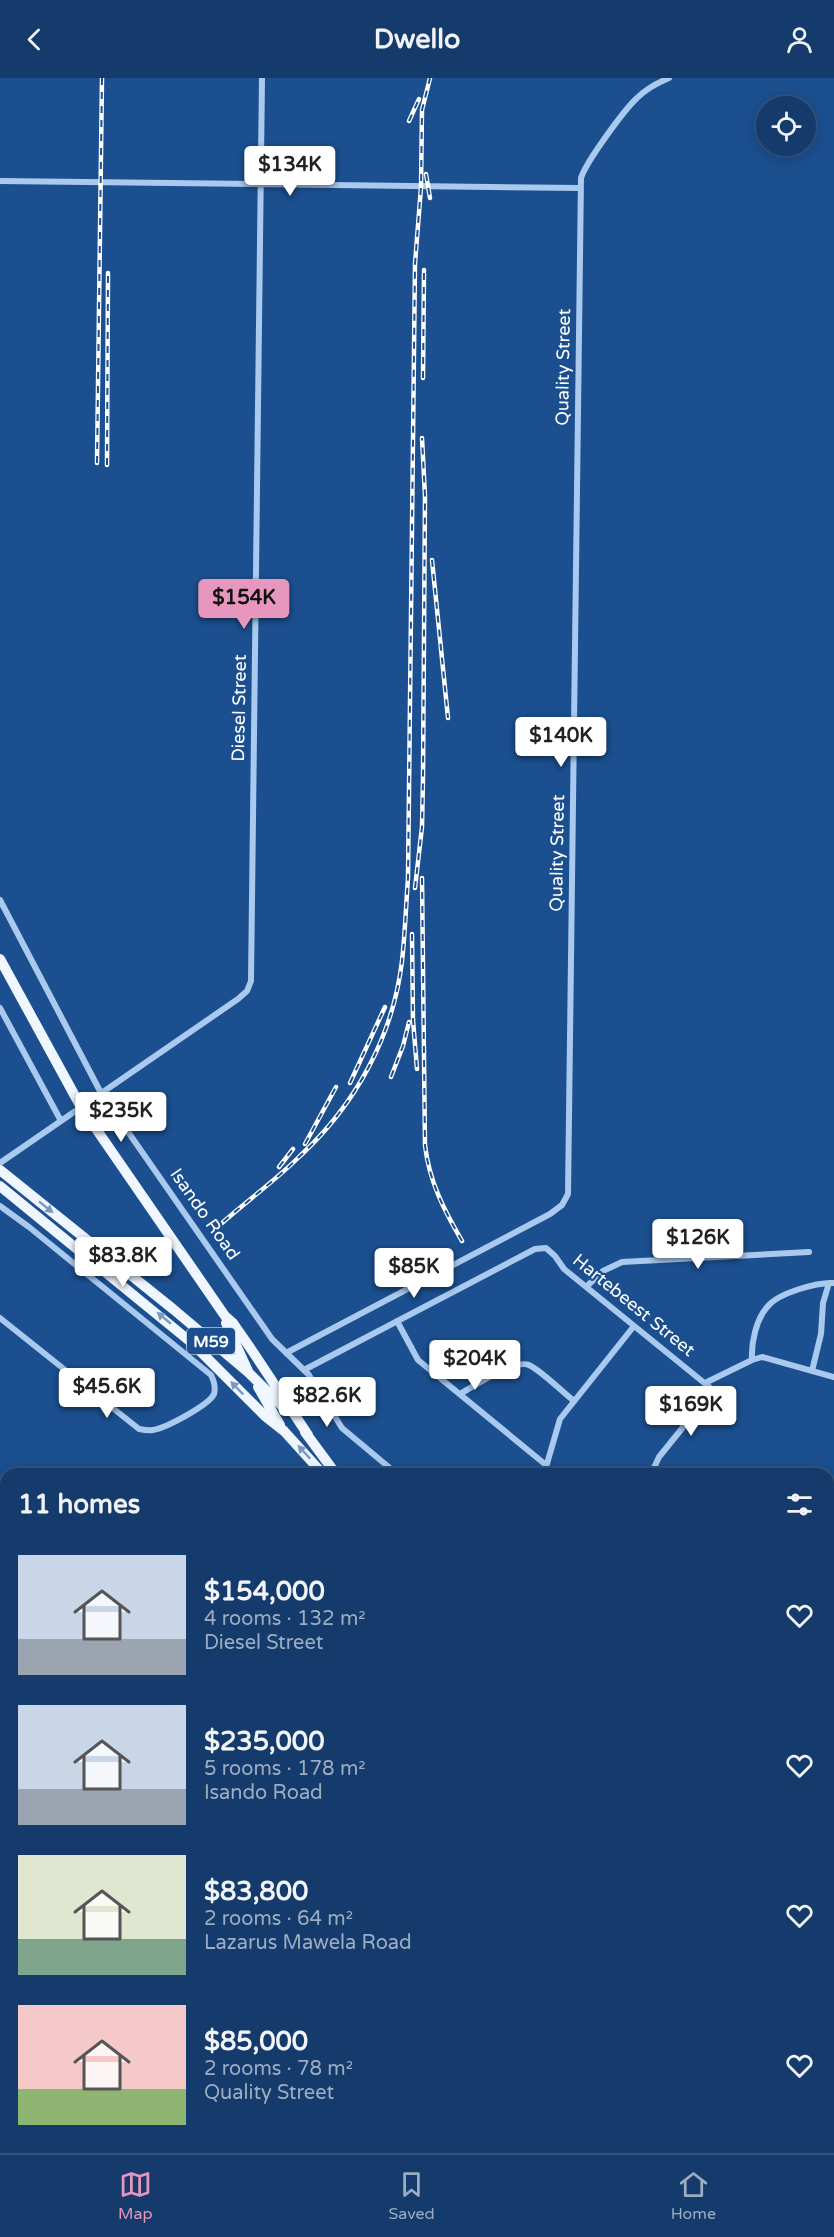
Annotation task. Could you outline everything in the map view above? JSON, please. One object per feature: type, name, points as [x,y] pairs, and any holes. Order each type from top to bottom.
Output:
[{"type":"main road","points":[[0,959],[81,1107],[225,1316],[249,1374],[284,1431]]},
{"type":"main road","name":"M59","points":[[0,1170],[173,1309],[249,1374],[308,1435],[332,1468]]},
{"type":"main road","name":"M59","points":[[0,1186],[168,1321],[265,1416],[284,1431],[318,1468]]},
{"type":"main road","points":[[225,1316],[233,1323],[308,1435]]},
{"type":"street","name":"Diesel Street","points":[[0,1162],[238,999],[247,991],[252,981],[262,78]]},
{"type":"street","name":"Quality Street","points":[[286,1353],[550,1214],[562,1205],[568,1194],[580,177],[636,99],[654,85],[669,78]]},
{"type":"street","points":[[0,181],[580,188]]},
{"type":"street","name":"Isando Road","points":[[0,900],[101,1093],[272,1339],[314,1381],[342,1428],[390,1468]]},
{"type":"street","points":[[0,1008],[61,1121]]},
{"type":"street","points":[[0,1206],[207,1372],[213,1379],[215,1389],[211,1399],[204,1404],[156,1429],[139,1429],[0,1318]]},
{"type":"street","name":"Hartebeest Street","points":[[398,1321],[535,1249],[548,1249],[564,1269],[714,1390],[659,1457],[654,1468]]},
{"type":"street","points":[[586,1287],[603,1271],[622,1262],[809,1252]]},
{"type":"street","points":[[752,1360],[753,1338],[769,1304],[807,1286],[832,1283]]},
{"type":"street","points":[[812,1371],[821,1334],[823,1303],[832,1283]]},
{"type":"street","points":[[304,1370],[398,1321],[418,1360],[546,1465]]},
{"type":"street","points":[[545,1468],[560,1419],[634,1326]]},
{"type":"street","points":[[705,1383],[762,1357],[834,1377]]},
{"type":"street","points":[[460,1394],[521,1364],[530,1366],[574,1401]]},
{"type":"railway","points":[[97,463],[102,78]]},
{"type":"railway","points":[[213,1231],[290,1166],[338,1115],[354,1092],[380,1043],[397,989],[403,951],[408,878],[415,264],[421,187],[422,110],[430,78]]},
{"type":"railway","points":[[409,121],[419,99]]},
{"type":"railway","points":[[426,174],[430,198]]},
{"type":"railway","points":[[423,378],[424,270]]},
{"type":"railway","points":[[107,465],[108,273]]},
{"type":"railway","points":[[415,888],[422,827],[423,778],[425,496],[422,438]]},
{"type":"railway","points":[[432,560],[448,718]]},
{"type":"railway","points":[[422,878],[425,1145],[438,1195],[462,1241]]},
{"type":"railway","points":[[412,934],[413,1020],[417,1069]]},
{"type":"railway","points":[[350,1083],[385,1007]]},
{"type":"railway","points":[[391,1077],[409,1022]]},
{"type":"railway","points":[[305,1144],[336,1087]]},
{"type":"railway","points":[[279,1167],[293,1149]]}]
